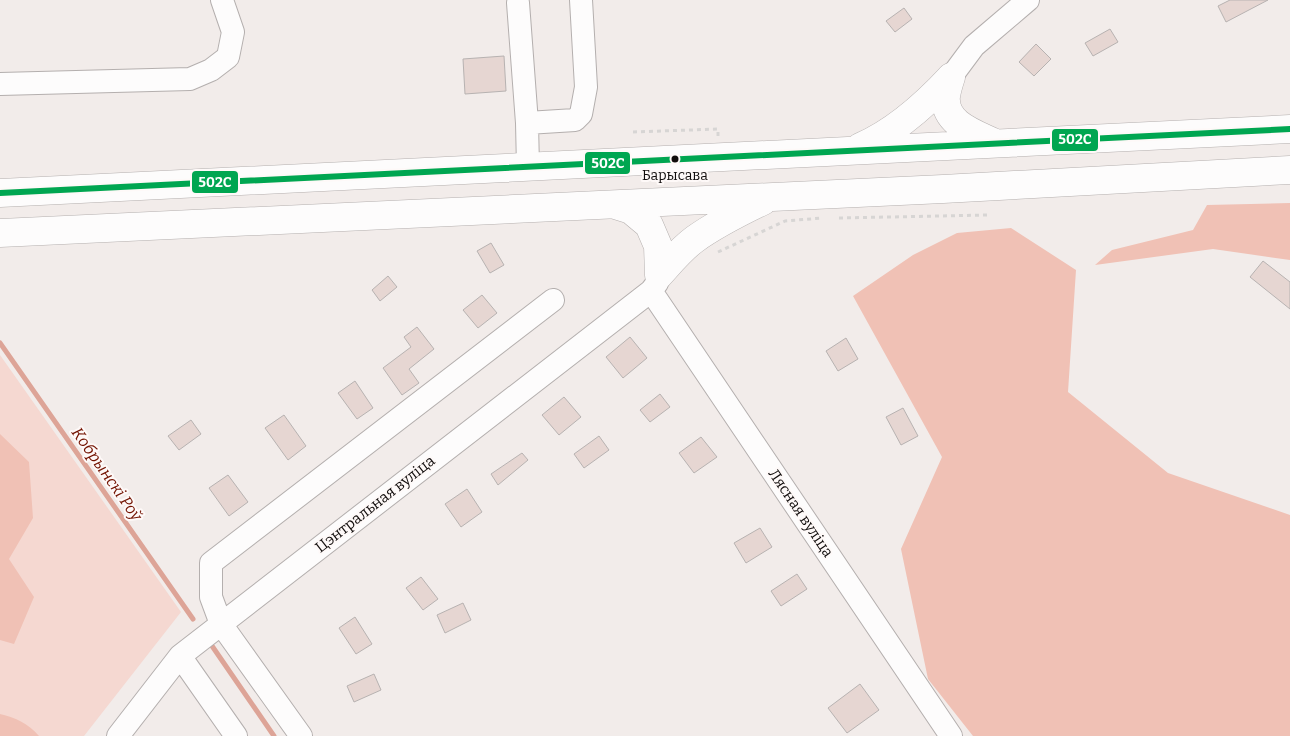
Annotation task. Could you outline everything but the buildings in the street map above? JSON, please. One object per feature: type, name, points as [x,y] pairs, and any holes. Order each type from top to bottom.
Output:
[{"type":"highway","points":[[951,77],[946,97],[948,114],[962,126],[995,143]]},
{"type":"highway","points":[[851,150],[870,142],[907,118],[933,96],[951,77]]},
{"type":"highway","points":[[0,193],[1290,129]]},
{"type":"highway","points":[[0,233],[614,205],[1290,170]]},
{"type":"highway","points":[[655,283],[678,253],[694,239],[742,211],[771,197]]},
{"type":"highway","points":[[614,205],[631,210],[649,225],[658,246],[655,283]]},
{"type":"street","points":[[0,84],[190,79],[211,70],[228,57],[233,32],[222,0]]},
{"type":"street","points":[[527,123],[575,120],[581,114],[586,88],[581,0]]},
{"type":"street","points":[[951,77],[974,46],[1028,0]]},
{"type":"street","points":[[518,3],[527,123],[528,167]]},
{"type":"street","name":"Цэнтральная вуліца","points":[[118,736],[180,656],[655,283]]},
{"type":"street","name":"Лясная вуліца","points":[[655,283],[951,736]]},
{"type":"street","points":[[301,736],[221,624],[211,597],[211,563],[552,300]]},
{"type":"street","points":[[180,656],[236,736]]},
{"type":"shaded area","points":[[1290,203],[1290,260],[1213,249],[1095,265],[1112,250],[1193,230],[1207,205]]},
{"type":"shaded area","points":[[1011,228],[1076,270],[1068,392],[1168,473],[1290,515],[1290,736],[973,736],[928,679],[901,549],[942,457],[853,296],[913,255],[957,233]]},
{"type":"shaded area","points":[[0,355],[181,612],[84,736],[0,736]]},
{"type":"shaded area","points":[[0,434],[29,462],[33,518],[9,559],[34,597],[14,644],[0,640]]},
{"type":"shaded area","points":[[0,714],[21,722],[39,736],[0,736]]},
{"type":"waterway","name":"Кобрынскі Роў","points":[[0,343],[193,619]]},
{"type":"waterway","name":"Кобрынскі Роў","points":[[210,643],[274,736]]},
{"type":"transit line","name":"502С","points":[[0,193],[1290,129]]},
{"type":"place","name":"Барысава","points":[[675,159]]}]
